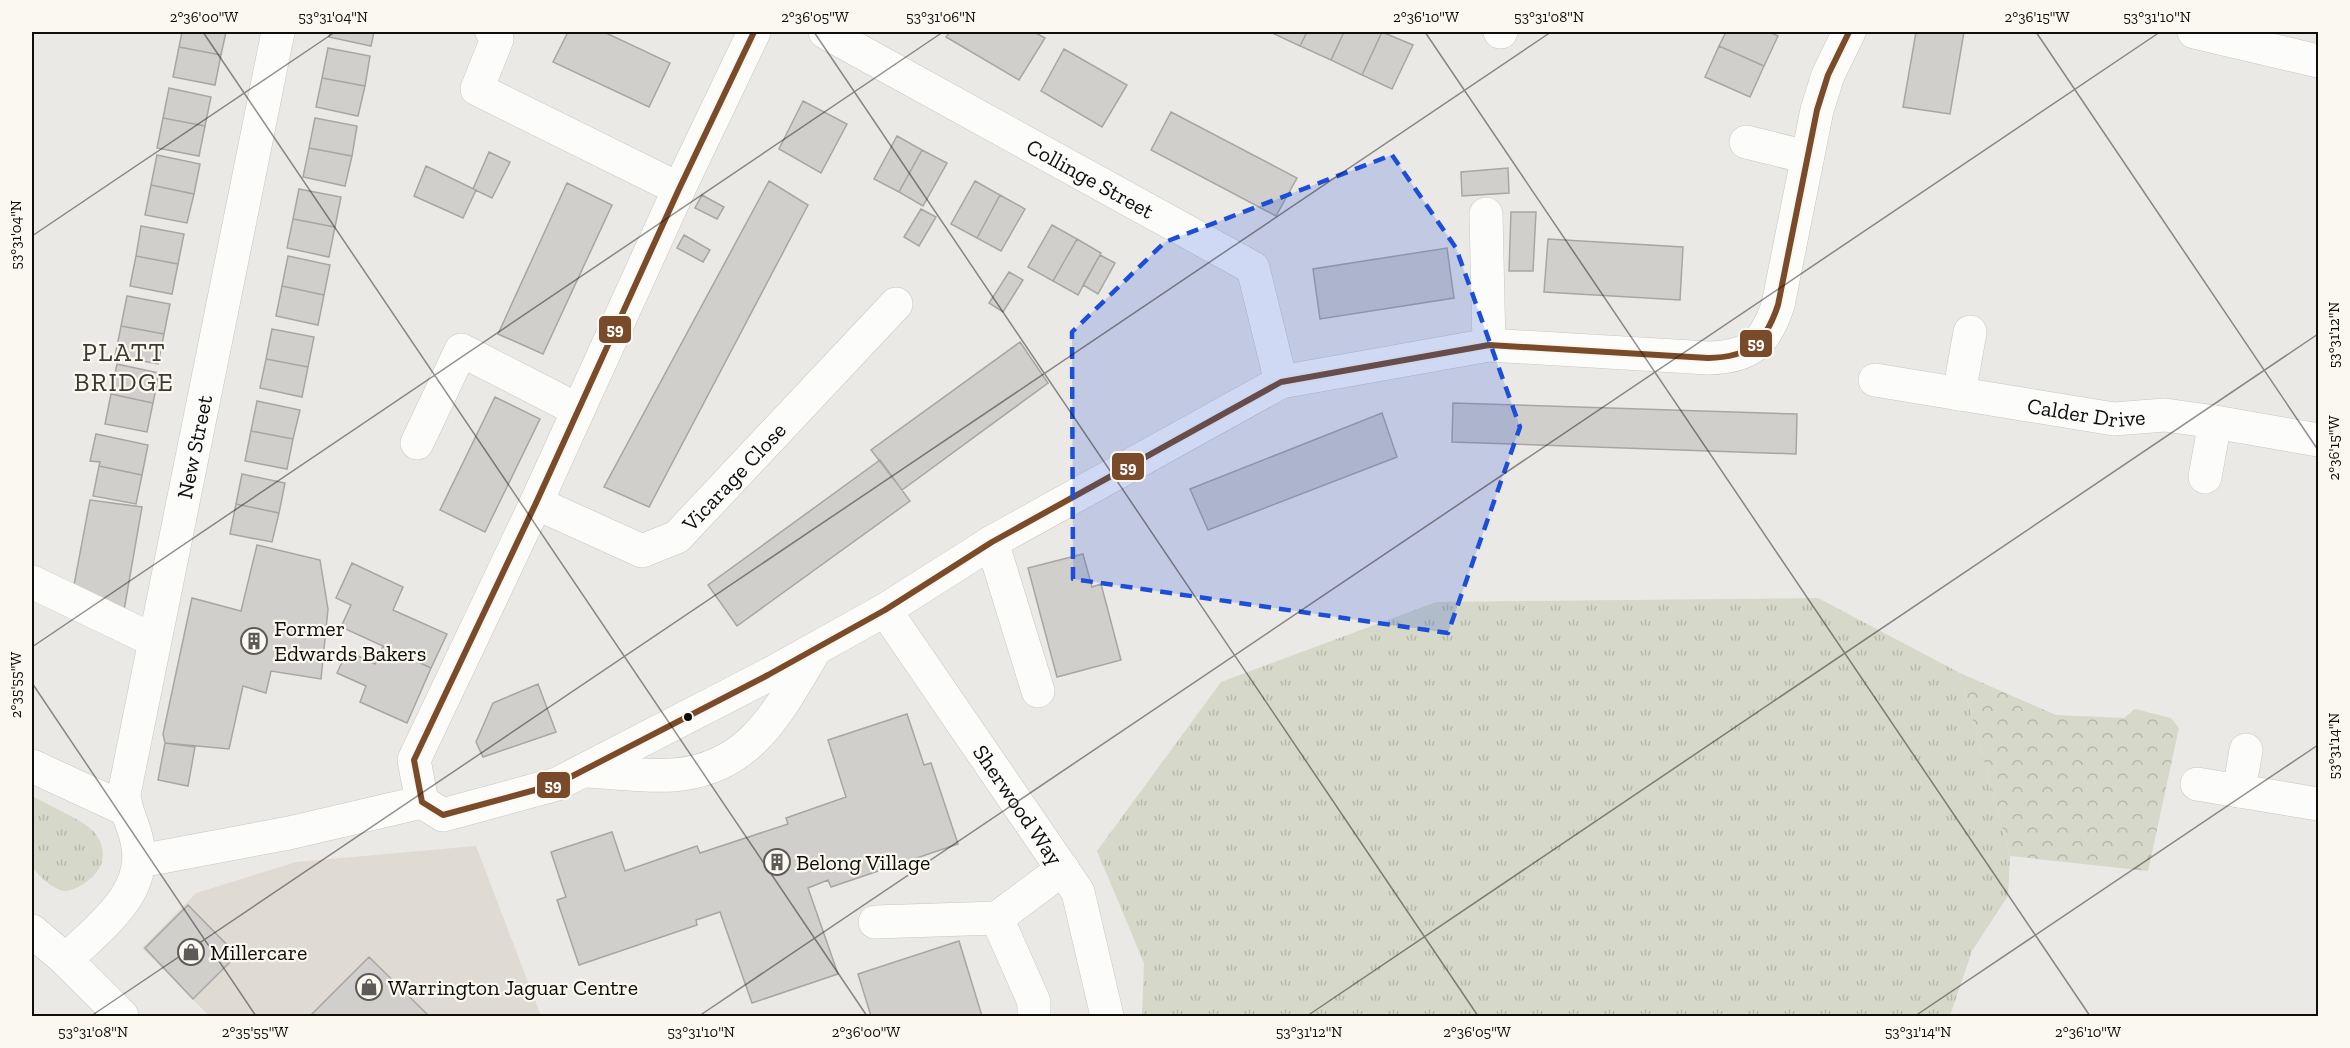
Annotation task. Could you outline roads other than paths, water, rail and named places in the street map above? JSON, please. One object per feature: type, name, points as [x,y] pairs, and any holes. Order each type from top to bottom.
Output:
[{"type":"street","name":"New Street","points":[[140,861],[136,832],[125,809],[124,794],[153,640],[278,32]]},
{"type":"street","points":[[492,32],[497,39],[477,89],[680,189]]},
{"type":"street","points":[[422,802],[414,760],[754,32]]},
{"type":"street","name":"Collinge Street","points":[[825,32],[1253,268],[1281,382]]},
{"type":"street","points":[[66,960],[129,894],[138,876],[140,861],[289,833],[422,802],[443,815],[557,783],[816,649],[885,610],[992,542],[1281,382],[1489,345],[1708,358],[1739,355],[1764,338],[1772,325],[1817,110],[1828,75],[1849,32]]},
{"type":"street","points":[[2194,32],[2319,61]]},
{"type":"street","points":[[1746,142],[1807,157]]},
{"type":"street","points":[[1486,214],[1489,345]]},
{"type":"street","name":"Vicarage Close","points":[[536,503],[642,551],[677,537],[896,304]]},
{"type":"street","points":[[1959,394],[1970,332]]},
{"type":"street","points":[[417,442],[461,350],[578,410]]},
{"type":"street","name":"Calder Drive","points":[[1875,380],[2114,419],[2166,415],[2319,440]]},
{"type":"street","points":[[2205,477],[2216,422]]},
{"type":"street","points":[[992,542],[1038,691]]},
{"type":"street","points":[[32,582],[153,640]]},
{"type":"street","name":"Sherwood Way","points":[[885,610],[1078,892],[1107,1017]]},
{"type":"street","points":[[583,770],[672,775],[711,768],[745,749],[772,720],[816,649]]},
{"type":"street","points":[[2239,791],[2246,750]]},
{"type":"street","points":[[32,766],[125,809]]},
{"type":"street","points":[[2197,784],[2319,804]]},
{"type":"street","points":[[875,922],[997,918],[1063,869]]},
{"type":"street","points":[[997,918],[1034,1002],[1034,1017]]},
{"type":"street","points":[[32,931],[66,960],[122,1017]]},
{"type":"place","name":"Former Edwards Bakers","points":[[254,641]]},
{"type":"place","name":"Belong Village","points":[[777,862]]},
{"type":"place","name":"Millercare","points":[[191,952]]},
{"type":"place","name":"Warrington Jaguar Centre","points":[[369,987]]},
{"type":"district","name":"PLATT BRIDGE","points":[[124,367]]}]
